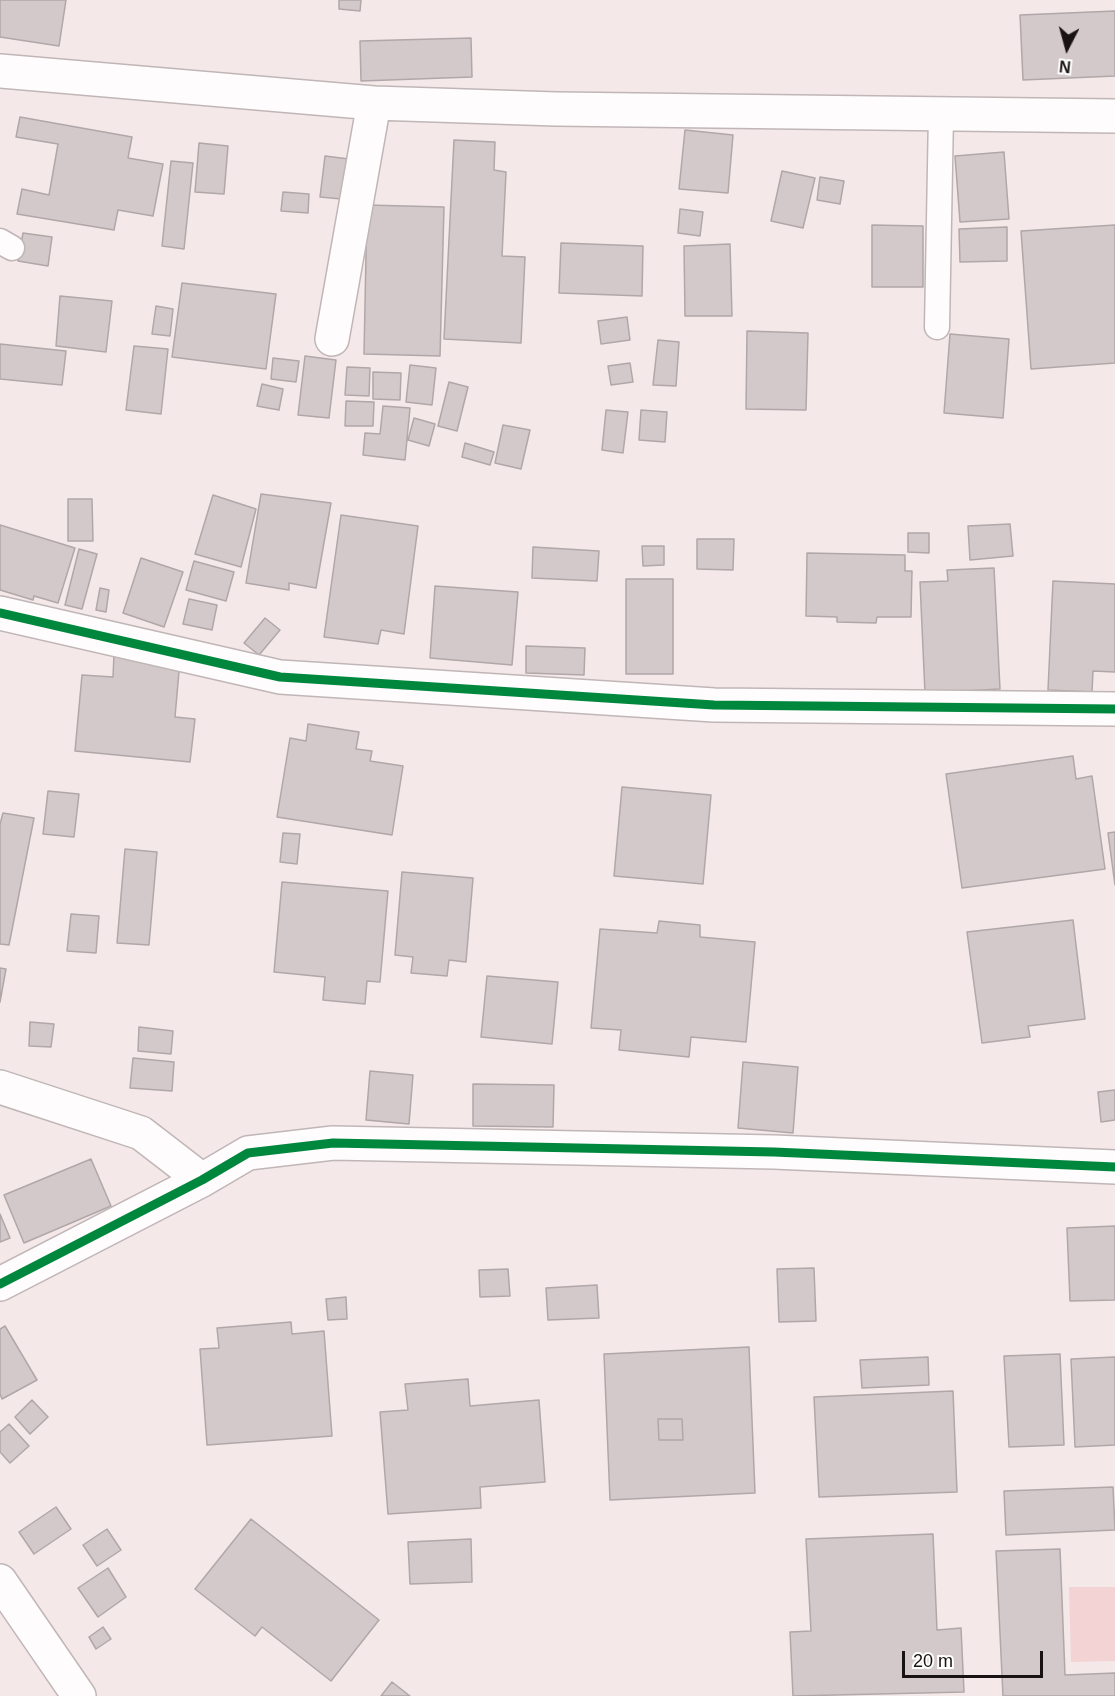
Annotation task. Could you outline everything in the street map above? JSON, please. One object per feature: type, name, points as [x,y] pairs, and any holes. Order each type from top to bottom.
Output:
[{"type":"street","points":[[0,71],[374,103],[556,109],[1115,116]]},
{"type":"street","points":[[332,339],[374,103]]},
{"type":"street","points":[[0,613],[280,677],[714,705],[1115,710]]},
{"type":"street","points":[[0,1087],[141,1133],[202,1180]]},
{"type":"street","points":[[0,1284],[202,1180],[248,1153],[333,1143],[774,1152],[1115,1167]]},
{"type":"street","points":[[0,1581],[79,1696]]},
{"type":"lane","points":[[937,327],[941,114]]},
{"type":"shaded area","points":[[1069,1587],[1115,1587],[1115,1661],[1071,1662]]},
{"type":"building","points":[[0,0],[66,0],[59,46],[0,37]]},
{"type":"building","points":[[339,0],[361,0],[360,11],[339,9]]},
{"type":"building","points":[[1115,11],[1115,76],[1023,80],[1020,15]]},
{"type":"building","points":[[471,38],[472,77],[361,81],[360,41]]},
{"type":"building","points":[[20,117],[132,137],[128,158],[163,164],[153,216],[118,210],[114,230],[17,214],[22,189],[49,195],[58,144],[16,137]]},
{"type":"building","points":[[685,130],[733,135],[728,193],[679,189]]},
{"type":"building","points":[[454,140],[495,142],[494,170],[506,172],[502,256],[525,257],[521,343],[444,339]]},
{"type":"building","points":[[199,143],[228,146],[224,194],[195,192]]},
{"type":"building","points":[[1004,152],[1009,219],[960,222],[955,156]]},
{"type":"building","points":[[325,156],[357,160],[352,200],[320,197]]},
{"type":"building","points":[[171,161],[193,163],[184,249],[162,246]]},
{"type":"building","points":[[782,171],[815,178],[803,228],[771,221]]},
{"type":"building","points":[[820,177],[844,181],[840,204],[817,200]]},
{"type":"building","points":[[283,192],[309,194],[308,213],[281,211]]},
{"type":"building","points":[[367,205],[444,207],[440,356],[364,354]]},
{"type":"building","points":[[680,209],[703,212],[700,236],[678,233]]},
{"type":"building","points":[[872,225],[923,226],[923,287],[872,287]]},
{"type":"building","points":[[1115,225],[1115,363],[1031,369],[1021,231]]},
{"type":"building","points":[[1007,227],[1007,261],[960,262],[959,229]]},
{"type":"building","points":[[23,233],[52,237],[48,266],[18,261]]},
{"type":"building","points":[[561,243],[643,246],[642,296],[559,293]]},
{"type":"building","points":[[730,244],[732,316],[685,316],[684,246]]},
{"type":"building","points":[[182,283],[276,294],[266,369],[172,357]]},
{"type":"building","points":[[60,296],[112,301],[106,352],[56,346]]},
{"type":"building","points":[[156,306],[173,309],[170,336],[152,334]]},
{"type":"building","points":[[627,317],[630,340],[601,344],[598,321]]},
{"type":"building","points":[[747,331],[808,333],[806,410],[746,409]]},
{"type":"building","points":[[950,334],[1009,339],[1003,418],[944,413]]},
{"type":"building","points":[[658,340],[679,342],[676,386],[653,385]]},
{"type":"building","points":[[0,344],[66,351],[62,385],[0,379]]},
{"type":"building","points":[[134,346],[168,349],[161,414],[126,410]]},
{"type":"building","points":[[305,356],[336,360],[329,418],[298,415]]},
{"type":"building","points":[[273,358],[299,361],[296,382],[271,379]]},
{"type":"building","points":[[630,363],[633,382],[611,385],[608,366]]},
{"type":"building","points":[[410,365],[436,368],[432,405],[406,402]]},
{"type":"building","points":[[347,367],[370,368],[369,396],[345,395]]},
{"type":"building","points":[[373,372],[401,373],[400,400],[373,399]]},
{"type":"building","points":[[449,382],[468,387],[457,431],[438,426]]},
{"type":"building","points":[[262,384],[283,389],[279,410],[257,406]]},
{"type":"building","points":[[346,401],[374,402],[373,426],[345,426]]},
{"type":"building","points":[[383,406],[410,408],[405,460],[363,455],[365,433],[380,434]]},
{"type":"building","points":[[606,410],[628,412],[623,453],[602,450]]},
{"type":"building","points":[[641,410],[667,412],[665,442],[639,440]]},
{"type":"building","points":[[414,418],[435,424],[429,446],[408,440]]},
{"type":"building","points":[[503,425],[530,430],[521,469],[495,463]]},
{"type":"building","points":[[465,443],[494,452],[490,465],[462,457]]},
{"type":"building","points":[[261,494],[331,503],[316,588],[289,583],[289,590],[246,583]]},
{"type":"building","points":[[213,495],[256,509],[241,567],[195,554]]},
{"type":"building","points":[[68,499],[92,499],[93,541],[68,541]]},
{"type":"building","points":[[341,515],[418,526],[404,634],[381,630],[378,644],[324,637]]},
{"type":"building","points":[[1010,524],[1013,556],[970,560],[968,526]]},
{"type":"building","points":[[0,525],[75,548],[58,603],[34,596],[33,600],[0,590]]},
{"type":"building","points":[[908,533],[929,533],[929,553],[908,552]]},
{"type":"building","points":[[697,539],[734,539],[733,570],[697,569]]},
{"type":"building","points":[[642,546],[664,546],[664,565],[643,566]]},
{"type":"building","points":[[533,547],[599,551],[597,581],[532,578]]},
{"type":"building","points":[[79,549],[97,554],[82,609],[65,605]]},
{"type":"building","points":[[807,553],[905,555],[905,571],[912,571],[911,617],[877,617],[876,623],[837,622],[837,617],[806,616]]},
{"type":"building","points":[[141,558],[183,572],[164,627],[123,613]]},
{"type":"building","points":[[194,561],[234,572],[226,601],[186,590]]},
{"type":"building","points":[[994,568],[1000,689],[925,693],[920,582],[948,581],[947,570]]},
{"type":"building","points":[[626,579],[673,579],[673,674],[626,674]]},
{"type":"building","points":[[1053,581],[1115,584],[1115,672],[1093,671],[1092,692],[1048,690]]},
{"type":"building","points":[[435,586],[518,592],[512,665],[430,658]]},
{"type":"building","points":[[100,588],[109,590],[106,612],[96,610]]},
{"type":"building","points":[[189,599],[217,605],[212,630],[183,624]]},
{"type":"building","points":[[265,618],[280,630],[259,655],[244,643]]},
{"type":"building","points":[[526,646],[585,648],[584,675],[526,673]]},
{"type":"building","points":[[114,654],[180,660],[175,717],[195,719],[190,762],[75,751],[82,675],[113,677]]},
{"type":"building","points":[[308,724],[359,732],[356,749],[372,751],[370,761],[403,766],[392,835],[277,817],[290,738],[306,741]]},
{"type":"building","points":[[1073,756],[1076,779],[1092,776],[1105,869],[962,888],[946,774]]},
{"type":"building","points":[[622,787],[711,795],[703,884],[614,876]]},
{"type":"building","points":[[48,791],[79,794],[74,837],[43,834]]},
{"type":"building","points":[[3,813],[34,818],[9,945],[0,944],[0,824]]},
{"type":"building","points":[[1115,832],[1115,885],[1108,833]]},
{"type":"building","points":[[283,833],[300,834],[297,864],[280,862]]},
{"type":"building","points":[[125,849],[157,852],[149,945],[117,943]]},
{"type":"building","points":[[402,872],[473,878],[466,962],[449,960],[447,976],[411,973],[413,957],[395,955]]},
{"type":"building","points":[[282,882],[388,891],[380,982],[367,981],[365,1004],[323,1000],[325,977],[274,972]]},
{"type":"building","points":[[71,914],[99,916],[96,953],[67,951]]},
{"type":"building","points":[[1073,920],[1085,1019],[1028,1026],[1030,1037],[982,1043],[967,932]]},
{"type":"building","points":[[659,921],[700,925],[700,937],[755,942],[746,1042],[691,1037],[689,1057],[619,1050],[621,1030],[591,1028],[600,929],[657,933]]},
{"type":"building","points":[[0,968],[6,969],[0,1002]]},
{"type":"building","points":[[487,976],[558,982],[552,1044],[481,1037]]},
{"type":"building","points":[[30,1022],[54,1024],[51,1047],[29,1046]]},
{"type":"building","points":[[139,1027],[173,1031],[171,1054],[138,1051]]},
{"type":"building","points":[[133,1058],[174,1062],[172,1091],[130,1088]]},
{"type":"building","points":[[743,1062],[798,1067],[793,1133],[738,1128]]},
{"type":"building","points":[[370,1071],[413,1075],[409,1124],[366,1120]]},
{"type":"building","points":[[473,1084],[554,1085],[553,1127],[473,1126]]},
{"type":"building","points":[[1115,1090],[1115,1120],[1101,1122],[1098,1092]]},
{"type":"building","points":[[91,1159],[111,1206],[24,1243],[4,1195]]},
{"type":"building","points":[[0,1214],[10,1238],[0,1242]]},
{"type":"building","points":[[1115,1226],[1115,1300],[1070,1301],[1067,1228]]},
{"type":"building","points":[[814,1268],[816,1321],[779,1322],[777,1269]]},
{"type":"building","points":[[508,1269],[510,1296],[480,1297],[479,1270]]},
{"type":"building","points":[[597,1285],[599,1318],[548,1320],[546,1288]]},
{"type":"building","points":[[346,1297],[347,1319],[328,1320],[326,1299]]},
{"type":"building","points":[[291,1322],[292,1334],[324,1331],[332,1436],[207,1445],[200,1349],[219,1348],[217,1328]]},
{"type":"building","points":[[5,1326],[37,1380],[2,1399],[0,1394],[0,1329]]},
{"type":"building","points":[[749,1347],[755,1493],[610,1500],[604,1354]],"holes":[[[658,1419],[682,1419],[683,1440],[659,1440]]]},
{"type":"building","points":[[1060,1354],[1064,1445],[1009,1447],[1004,1356]]},
{"type":"building","points":[[928,1357],[929,1385],[862,1388],[860,1360]]},
{"type":"building","points":[[1115,1357],[1115,1445],[1075,1447],[1071,1359]]},
{"type":"building","points":[[468,1379],[470,1406],[539,1400],[545,1482],[480,1487],[481,1508],[388,1514],[380,1412],[408,1410],[405,1384]]},
{"type":"building","points":[[953,1391],[957,1492],[819,1497],[814,1397]]},
{"type":"building","points":[[32,1400],[48,1417],[30,1434],[15,1417]]},
{"type":"building","points":[[658,1419],[682,1419],[683,1440],[659,1440]]},
{"type":"building","points":[[9,1424],[29,1446],[10,1463],[0,1452],[0,1432]]},
{"type":"building","points":[[1113,1487],[1115,1530],[1006,1535],[1004,1491]]},
{"type":"building","points":[[56,1507],[71,1529],[34,1554],[19,1532]]},
{"type":"building","points":[[251,1519],[379,1620],[331,1681],[262,1627],[255,1636],[195,1589]]},
{"type":"building","points":[[107,1529],[121,1550],[97,1566],[83,1545]]},
{"type":"building","points":[[933,1534],[937,1630],[961,1628],[964,1692],[793,1696],[790,1632],[811,1631],[806,1539]]},
{"type":"building","points":[[471,1539],[472,1582],[410,1584],[408,1542]]},
{"type":"building","points":[[1060,1549],[1065,1675],[1115,1673],[1115,1696],[1003,1696],[996,1551]]},
{"type":"building","points":[[108,1568],[126,1597],[98,1617],[78,1588]]},
{"type":"building","points":[[103,1627],[111,1639],[96,1649],[89,1637]]},
{"type":"building","points":[[392,1682],[410,1696],[381,1696]]},
{"type":"cycle path","points":[[0,613],[280,677],[714,705],[1115,709]]},
{"type":"cycle path","points":[[0,1284],[202,1180],[248,1153],[333,1143],[774,1152],[1115,1167]]}]
